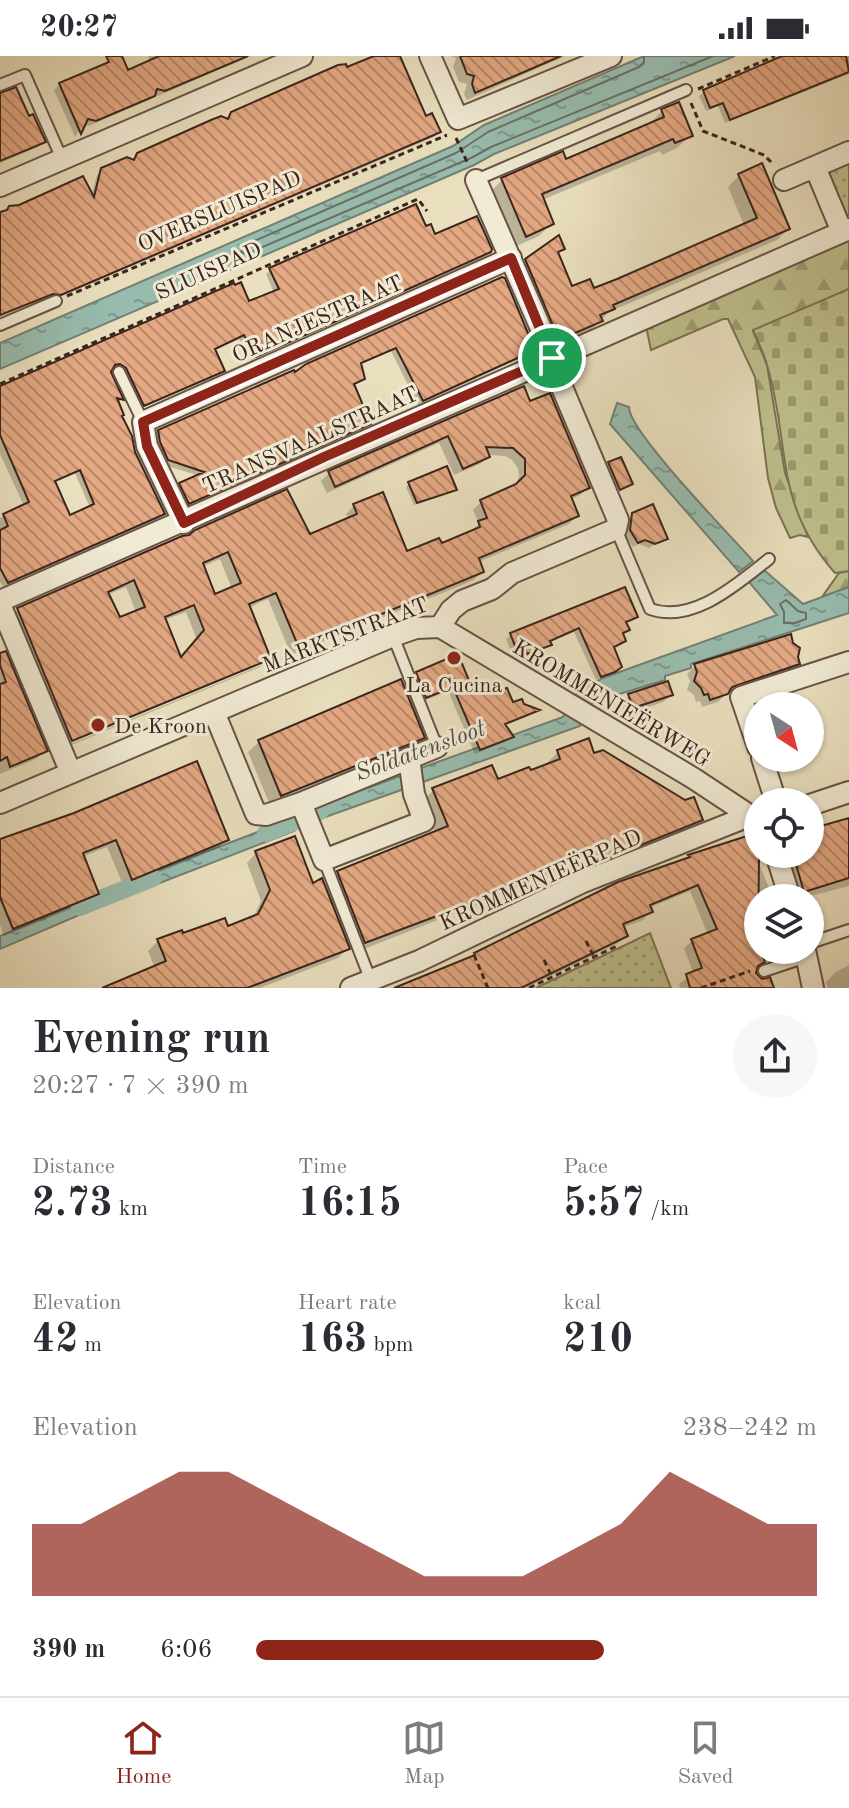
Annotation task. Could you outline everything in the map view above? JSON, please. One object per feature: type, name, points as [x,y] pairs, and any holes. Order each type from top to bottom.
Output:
[{"type":"street","points":[[0,186],[302,56]]},
{"type":"street","points":[[430,56],[456,130],[611,56]]},
{"type":"street","points":[[784,180],[849,152]]},
{"type":"street","points":[[815,167],[845,230]]},
{"type":"street","points":[[473,175],[511,258],[618,520],[616,529]]},
{"type":"street","name":"TRANSVAALSTRAAT","points":[[0,602],[845,230]]},
{"type":"street","name":"ORANJESTRAAT","points":[[143,422],[511,258]]},
{"type":"street","points":[[143,422],[147,446],[184,523]]},
{"type":"street","name":"MARKTSTRAAT","points":[[0,803],[393,636],[416,628],[440,627],[451,610],[462,601],[492,589],[512,573],[616,529]]},
{"type":"street","points":[[0,602],[71,773]]},
{"type":"street","name":"KROMMENIEËRWEG","points":[[440,627],[693,778],[744,812]]},
{"type":"street","points":[[756,692],[849,662]]},
{"type":"street","points":[[214,712],[256,814],[306,815],[410,764],[437,747]]},
{"type":"street","points":[[306,815],[324,860],[424,821],[414,794],[410,764]]},
{"type":"street","points":[[824,800],[849,792]]},
{"type":"street","points":[[824,809],[849,801]]},
{"type":"street","name":"KROMMENIEËRPAD","points":[[351,988],[466,939],[583,882],[744,823]]},
{"type":"street","points":[[809,964],[813,988]]},
{"type":"lane","points":[[0,85],[25,75],[62,159]]},
{"type":"lane","points":[[473,175],[686,92]]},
{"type":"lane","points":[[0,325],[56,301]]},
{"type":"lane","points":[[119,372],[143,422]]},
{"type":"lane","points":[[616,529],[650,609],[665,614],[711,601],[769,559]]},
{"type":"lane","points":[[393,636],[437,747]]},
{"type":"lane","points":[[324,860],[371,981]]},
{"type":"lane","points":[[824,942],[849,930]]},
{"type":"lane","points":[[764,971],[778,964]]},
{"type":"path","points":[[775,56],[686,92],[703,131],[764,155],[784,180]]},
{"type":"path","points":[[456,130],[473,175]]},
{"type":"path","name":"OVERSLUISPAD","points":[[56,301],[456,130]]},
{"type":"path","name":"SLUISPAD","points":[[0,384],[418,199],[427,211]]},
{"type":"path","points":[[466,939],[488,988]]},
{"type":"path","points":[[586,941],[594,957]]},
{"type":"path","points":[[529,988],[619,945]]},
{"type":"path","points":[[544,960],[552,977]]},
{"type":"path","points":[[701,988],[756,969],[764,971]]},
{"type":"green space","points":[[849,160],[849,215],[847,216],[827,169]]},
{"type":"green space","points":[[849,238],[849,289],[753,331],[767,365],[785,473],[808,537],[800,535],[790,538],[776,508],[768,478],[755,377],[728,319],[651,350],[646,326]]},
{"type":"green space","points":[[849,289],[849,571],[835,573],[815,547],[793,498],[774,394],[766,361],[753,330]]},
{"type":"green space","points":[[849,571],[849,587],[822,597],[839,573]]},
{"type":"green space","points":[[650,933],[671,988],[536,988]]},
{"type":"water","points":[[644,56],[735,56],[494,154],[0,369],[0,343],[453,146],[484,125]]},
{"type":"water","points":[[617,403],[629,407],[633,420],[662,460],[753,561],[739,572],[610,424]]},
{"type":"water","points":[[764,570],[803,604],[849,587],[849,613],[691,664],[691,668],[665,676],[665,680],[593,702],[580,726],[423,782],[418,769],[563,717],[577,693],[603,678],[777,615],[749,582]]},
{"type":"water","points":[[403,775],[404,789],[317,820],[313,808]]},
{"type":"water","points":[[284,822],[294,831],[134,893],[129,881]]},
{"type":"water","points":[[102,893],[105,904],[0,949],[0,936]]},
{"type":"building","points":[[106,56],[122,56],[128,70],[159,56],[248,56],[165,91],[157,89],[155,96],[96,121],[88,119],[81,134],[59,83],[109,62]]},
{"type":"building","points":[[374,56],[400,56],[426,116],[432,113],[441,132],[61,295],[53,294],[0,315],[0,212],[83,176],[94,197],[101,168],[127,157],[134,160],[137,153],[221,116],[228,119],[231,112],[338,65],[346,64],[347,67]]},
{"type":"building","points":[[460,56],[561,56],[475,93],[472,84],[474,76],[467,74]]},
{"type":"building","points":[[782,56],[846,56],[849,72],[730,120],[723,103],[710,108],[703,90]]},
{"type":"building","points":[[16,87],[29,116],[33,114],[46,142],[0,161],[0,93]]},
{"type":"building","points":[[679,102],[693,136],[675,143],[673,139],[542,194],[554,224],[526,237],[501,178],[563,151],[566,159],[664,117],[661,109]]},
{"type":"building","points":[[762,163],[790,229],[613,305],[615,309],[600,315],[603,321],[559,340],[525,259],[559,235],[565,249],[558,252],[572,286],[590,279],[594,288],[617,279],[757,218],[738,174]]},
{"type":"building","points":[[416,204],[426,226],[431,224],[435,234],[477,216],[492,249],[256,357],[244,335],[215,349],[225,371],[144,406],[126,368],[115,365],[111,372],[124,400],[117,398],[122,416],[132,436],[135,452],[165,514],[8,583],[0,568],[0,530],[8,526],[3,514],[29,502],[0,435],[0,386],[234,283],[241,282],[249,301],[279,289],[269,268]],"holes":[[[80,470],[94,504],[70,515],[55,481]]]},
{"type":"building","points":[[502,277],[535,350],[423,401],[396,348],[361,363],[365,379],[354,384],[371,424],[189,504],[179,483],[204,472],[168,460],[158,430],[295,372],[306,364]]},
{"type":"building","points":[[524,386],[530,401],[550,393],[590,488],[571,496],[579,516],[479,558],[484,572],[299,648],[276,593],[249,604],[271,659],[72,741],[17,608],[189,535],[287,489],[310,534],[357,514],[353,504],[383,492],[407,551],[439,538],[442,543],[480,527],[478,521],[487,518],[480,500],[516,484],[525,475],[525,459],[513,448],[486,447],[490,457],[463,469],[448,436],[335,487],[328,471]],"holes":[[[228,552],[241,583],[215,594],[203,563]],[[134,580],[145,607],[120,617],[108,592]],[[194,605],[204,630],[181,657],[165,617]]]},
{"type":"building","points":[[621,457],[633,484],[620,490],[608,462]]},
{"type":"building","points":[[447,466],[457,490],[417,503],[408,482]]},
{"type":"building","points":[[653,504],[668,539],[655,544],[645,540],[638,543],[630,530],[632,513]]},
{"type":"building","points":[[625,587],[638,617],[626,622],[630,630],[623,633],[626,641],[614,647],[622,667],[615,672],[601,677],[579,628],[550,641],[552,645],[527,654],[525,648],[517,651],[510,633]]},
{"type":"building","points":[[791,634],[793,643],[800,648],[800,664],[732,687],[728,694],[710,700],[694,681],[697,672],[694,664]]},
{"type":"building","points":[[6,651],[48,751],[10,767],[7,757],[0,761],[0,684],[6,682],[0,665],[0,653]]},
{"type":"building","points":[[458,654],[473,690],[483,686],[485,691],[501,684],[503,689],[507,688],[513,702],[522,699],[524,704],[540,710],[505,724],[514,737],[480,750],[453,687],[426,698],[416,672]]},
{"type":"building","points":[[401,679],[425,738],[281,796],[258,740]]},
{"type":"building","points":[[668,681],[673,695],[633,708],[628,694]]},
{"type":"building","points":[[589,738],[594,753],[603,750],[685,800],[694,797],[703,820],[594,864],[592,858],[549,870],[365,943],[337,871],[448,826],[432,788],[492,765],[498,779],[529,767],[531,770],[560,759],[557,750]]},
{"type":"building","points":[[197,761],[229,840],[132,880],[116,840],[83,853],[99,894],[13,929],[0,897],[0,839],[74,813]]},
{"type":"building","points":[[849,818],[849,878],[824,886],[802,884],[797,868],[824,868],[824,825]]},
{"type":"building","points":[[295,836],[313,883],[322,878],[350,949],[247,988],[102,988],[166,961],[157,939],[225,918],[228,926],[258,914],[270,890],[255,851]]},
{"type":"building","points":[[744,837],[744,868],[759,868],[759,884],[744,884],[744,964],[762,964],[756,973],[762,979],[770,977],[774,988],[690,988],[686,974],[702,968],[691,939],[717,929],[698,885],[650,905],[653,912],[623,924],[628,936],[521,988],[394,988],[475,955],[618,882],[690,857],[688,855]]},
{"type":"waterway","name":"Soldatensloot","points":[[266,833],[320,811]]},
{"type":"waterway","name":"Soldatensloot","points":[[80,907],[153,878]]},
{"type":"place","name":"La Cucina","points":[[454,658]]},
{"type":"place","name":"De Kroon","points":[[98,725]]},
{"type":"route","points":[[511,258],[552,358],[324,457],[184,523],[144,434],[143,422],[511,258]]}]
